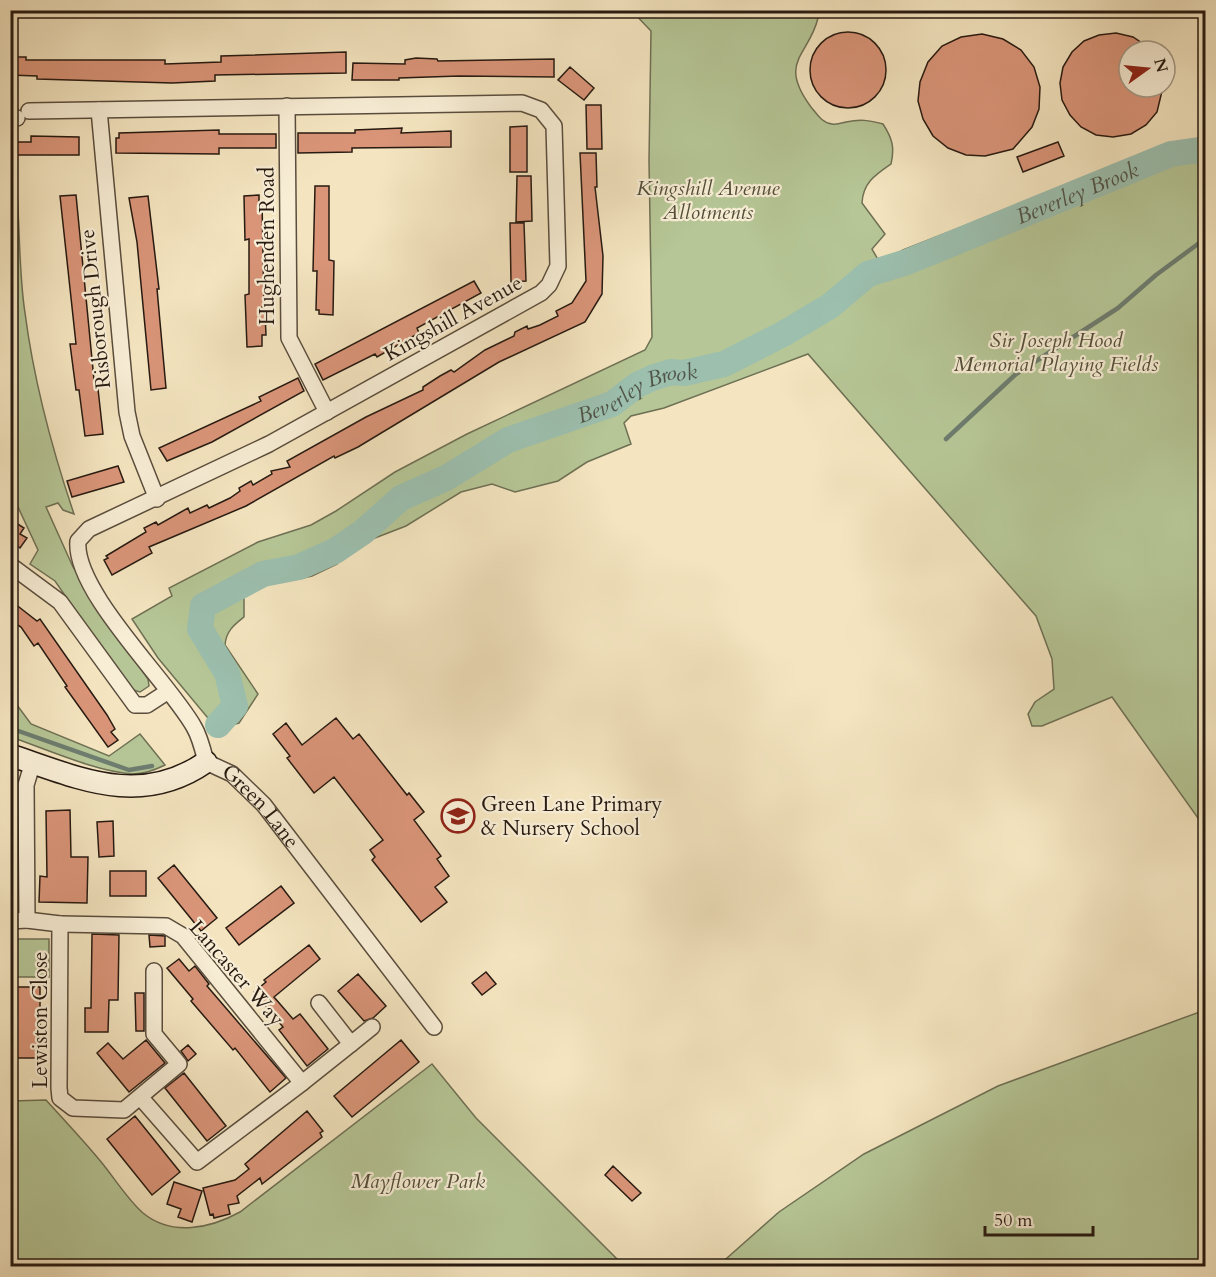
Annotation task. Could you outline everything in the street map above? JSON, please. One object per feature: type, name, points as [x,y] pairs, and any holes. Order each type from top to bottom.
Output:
[{"type":"street","name":"Kingshill Avenue","points":[[19,115],[99,110],[522,104],[541,110],[549,118],[556,136],[558,266],[549,285],[541,293],[327,412],[81,536],[77,550],[84,571],[123,634],[167,692]]},
{"type":"street","name":"Hughenden Road","points":[[286,106],[289,339],[327,412]]},
{"type":"street","name":"Risborough Drive","points":[[99,110],[127,412],[132,436],[157,499]]},
{"type":"street","points":[[10,565],[60,602],[135,705],[147,705],[167,692],[194,727],[206,762]]},
{"type":"street","name":"Green Lane","points":[[10,755],[101,784],[142,787],[188,774],[206,762],[232,774],[264,805],[434,1027]]},
{"type":"street","points":[[27,920],[27,785],[33,762]]},
{"type":"street","name":"Lewiston Close","points":[[10,921],[27,920],[60,924],[60,1098],[73,1108],[124,1110],[179,1064],[154,1034],[154,971]]},
{"type":"street","name":"Lancaster Way","points":[[60,924],[166,926],[183,936],[302,1083]]},
{"type":"street","name":"Lancaster Way","points":[[319,1003],[351,1044]]},
{"type":"street","points":[[141,1098],[197,1162],[372,1027]]},
{"type":"green space","points":[[810,10],[818,18],[814,31],[798,60],[796,79],[801,92],[825,122],[835,124],[864,120],[883,124],[892,143],[891,164],[867,185],[862,203],[885,234],[872,249],[880,263],[903,250],[1079,181],[1205,136],[1205,828],[1112,697],[1042,726],[1032,726],[1028,714],[1035,702],[1054,689],[1052,659],[1036,616],[808,354],[664,408],[631,416],[624,423],[631,444],[587,462],[558,481],[515,492],[492,484],[461,492],[406,526],[336,553],[337,564],[312,576],[299,579],[287,572],[244,592],[244,617],[229,632],[225,645],[258,694],[239,723],[217,729],[158,658],[132,619],[172,596],[169,588],[258,542],[311,525],[395,472],[467,434],[645,350],[652,337],[649,161],[651,31],[632,11]]},
{"type":"green space","points":[[10,194],[17,194],[23,298],[33,364],[51,440],[74,514],[63,510],[58,503],[46,507],[73,567],[148,679],[149,686],[140,692],[130,689],[55,581],[30,564],[38,550],[11,492]]},
{"type":"green space","points":[[11,697],[31,724],[109,756],[140,734],[165,765],[141,773],[119,772],[88,765],[11,737]]},
{"type":"green space","points":[[11,939],[49,939],[49,977],[11,977]]},
{"type":"green space","points":[[1205,1010],[1205,1266],[718,1266],[779,1212],[864,1154],[998,1086]]},
{"type":"green space","name":"Mayflower Park","points":[[432,1064],[476,1118],[624,1266],[11,1266],[11,1101],[46,1100],[95,1155],[137,1208],[154,1221],[192,1228],[229,1218],[240,1212]]},
{"type":"building","points":[[841,32],[855,32],[869,38],[880,49],[886,63],[883,85],[875,97],[855,108],[841,108],[827,102],[816,91],[810,77],[810,63],[816,49],[827,38]]},
{"type":"building","points":[[1116,33],[1136,39],[1117,39],[1117,99],[1160,99],[1157,112],[1146,125],[1131,134],[1113,137],[1096,135],[1081,127],[1070,115],[1062,100],[1060,83],[1063,67],[1072,52],[1084,41],[1099,35]]},
{"type":"building","points":[[982,34],[1003,39],[1021,50],[1034,67],[1040,87],[1039,109],[1032,127],[1013,149],[985,156],[966,155],[948,148],[933,136],[923,119],[918,101],[920,82],[928,62],[942,46],[961,37]]},
{"type":"building","points":[[346,52],[346,73],[215,75],[215,81],[172,83],[37,79],[37,76],[10,75],[10,57],[26,57],[26,60],[165,60],[165,64],[221,62],[221,56]]},
{"type":"building","points":[[437,59],[438,61],[554,59],[554,77],[459,76],[352,80],[353,63],[405,64],[405,60]]},
{"type":"building","points":[[570,67],[594,88],[584,100],[558,80]]},
{"type":"building","points":[[586,105],[601,105],[602,149],[587,149]]},
{"type":"building","points":[[527,126],[527,172],[510,172],[510,127]]},
{"type":"building","points":[[402,128],[401,133],[451,131],[451,147],[352,148],[352,152],[298,153],[298,133],[355,133],[355,130]]},
{"type":"building","points":[[219,130],[219,134],[276,134],[276,148],[219,148],[219,154],[116,153],[116,138],[119,138],[119,133]]},
{"type":"building","points":[[31,136],[79,137],[79,155],[10,155],[10,142],[31,142]]},
{"type":"building","points":[[1058,142],[1064,156],[1023,172],[1017,157]]},
{"type":"building","points":[[580,153],[596,153],[597,187],[595,187],[603,256],[602,294],[585,322],[499,362],[358,447],[335,458],[334,456],[246,506],[149,547],[152,553],[112,575],[104,560],[108,558],[106,556],[146,532],[144,528],[156,522],[158,525],[188,508],[190,513],[207,505],[209,508],[230,498],[240,491],[239,488],[251,481],[253,485],[272,474],[271,471],[290,467],[287,461],[366,417],[423,390],[423,387],[440,376],[451,370],[454,372],[485,350],[514,336],[515,332],[527,326],[528,329],[540,325],[558,316],[556,311],[572,303],[586,281]]},
{"type":"building","points":[[517,176],[531,176],[532,221],[516,222]]},
{"type":"building","points":[[315,186],[329,186],[329,260],[334,261],[333,315],[319,314],[319,310],[316,310],[317,271],[313,271]]},
{"type":"building","points":[[76,195],[95,390],[98,389],[103,434],[85,436],[70,344],[76,344],[60,196]]},
{"type":"building","points":[[259,195],[259,201],[262,201],[264,306],[262,307],[265,313],[266,335],[262,335],[262,346],[247,347],[245,295],[249,294],[249,239],[245,240],[244,196]]},
{"type":"building","points":[[148,196],[159,289],[157,289],[166,388],[151,390],[137,242],[129,198]]},
{"type":"building","points":[[510,223],[524,223],[526,281],[511,282]]},
{"type":"building","points":[[474,281],[481,293],[417,328],[419,333],[377,357],[375,354],[323,380],[315,364]]},
{"type":"building","points":[[298,378],[304,391],[212,442],[167,461],[159,448],[261,401],[259,397]]},
{"type":"building","points":[[118,466],[124,482],[72,497],[67,481]]},
{"type":"building","points":[[10,519],[24,528],[20,534],[27,538],[20,548],[14,543],[10,548]]},
{"type":"building","points":[[10,600],[37,621],[40,619],[107,715],[115,729],[111,732],[118,740],[108,747],[65,687],[67,686],[38,643],[34,646],[21,627],[10,620]]},
{"type":"building","points":[[336,718],[353,739],[359,734],[407,795],[409,793],[424,812],[414,820],[441,856],[437,859],[449,876],[435,887],[447,902],[421,922],[372,860],[375,857],[370,850],[383,840],[334,777],[314,793],[287,758],[290,756],[273,734],[286,723],[302,745]]},
{"type":"building","points":[[70,810],[71,857],[88,857],[87,903],[39,902],[40,876],[47,877],[46,811]]},
{"type":"building","points":[[113,821],[114,856],[99,857],[97,822]]},
{"type":"building","points":[[174,865],[217,918],[201,931],[158,878]]},
{"type":"building","points":[[110,871],[146,871],[146,896],[110,896]]},
{"type":"building","points":[[281,886],[294,903],[239,945],[226,928]]},
{"type":"building","points":[[92,934],[119,935],[118,1000],[109,1000],[108,1032],[85,1032],[85,1008],[91,1008]]},
{"type":"building","points":[[149,935],[165,936],[165,946],[150,947]]},
{"type":"building","points":[[309,945],[320,959],[274,997],[293,1019],[300,1014],[328,1049],[307,1066],[279,1030],[283,1027],[254,992],[266,982],[264,980]]},
{"type":"building","points":[[179,959],[189,971],[195,966],[209,984],[207,986],[286,1078],[270,1092],[235,1048],[233,1050],[191,1001],[193,999],[167,968]]},
{"type":"building","points":[[486,972],[496,984],[482,995],[472,983]]},
{"type":"building","points":[[358,974],[386,1006],[373,1018],[364,1021],[338,991]]},
{"type":"building","points":[[10,987],[40,987],[40,1058],[10,1058]]},
{"type":"building","points":[[135,993],[144,993],[144,1031],[136,1031]]},
{"type":"building","points":[[146,1040],[165,1063],[129,1092],[97,1053],[108,1043],[123,1059]]},
{"type":"building","points":[[401,1040],[419,1062],[352,1117],[334,1096]]},
{"type":"building","points":[[188,1045],[196,1054],[188,1061],[181,1051]]},
{"type":"building","points":[[184,1073],[226,1126],[207,1141],[165,1088]]},
{"type":"building","points":[[307,1111],[323,1131],[320,1133],[322,1137],[262,1184],[260,1178],[237,1196],[239,1203],[228,1205],[230,1214],[214,1218],[213,1214],[210,1215],[203,1188],[235,1180],[249,1169],[245,1164]]},
{"type":"building","points":[[135,1116],[180,1172],[152,1195],[107,1139]]},
{"type":"building","points":[[613,1166],[641,1193],[632,1201],[605,1175]]},
{"type":"building","points":[[174,1182],[202,1191],[192,1222],[178,1217],[181,1209],[167,1204]]},
{"type":"waterway","name":"Beverley Brook","points":[[218,725],[235,706],[227,673],[200,629],[203,606],[263,574],[299,567],[335,551],[363,532],[401,498],[446,478],[508,440],[612,404],[637,385],[652,378],[671,372],[684,373],[724,364],[783,334],[830,306],[868,274],[907,262],[1171,154],[1206,149]]},
{"type":"waterway","points":[[946,439],[1016,374],[1118,308],[1156,275],[1206,238]]},
{"type":"waterway","name":"Beverley Brook","points":[[10,728],[129,770],[152,766]]},
{"type":"place","name":"Green Lane Primary & Nursery School","points":[[458,816]]},
{"type":"park label","name":"Kingshill Avenue Allotments","points":[[708,200]]},
{"type":"park label","name":"Sir Joseph Hood Memorial Playing Fields","points":[[1056,352]]}]
